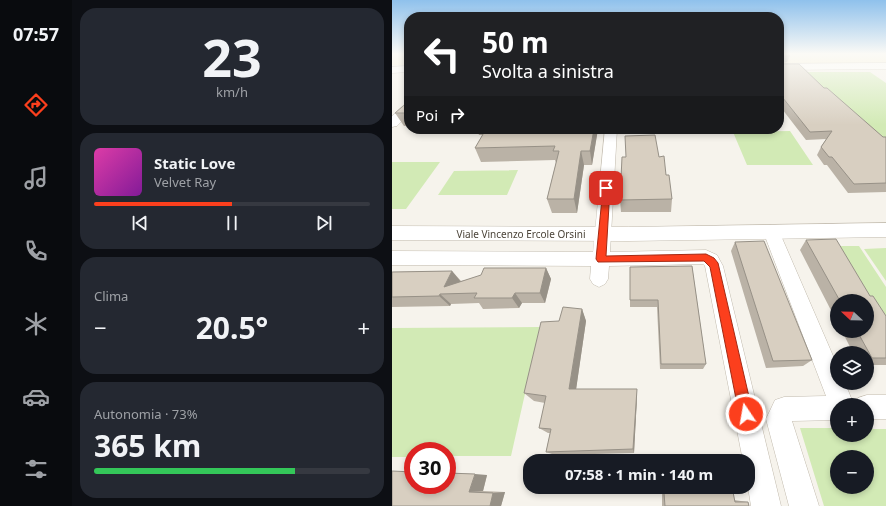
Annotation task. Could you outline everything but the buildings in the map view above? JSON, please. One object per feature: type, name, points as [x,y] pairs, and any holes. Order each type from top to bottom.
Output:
[{"type":"street","points":[[392,122],[404,111]]},
{"type":"street","points":[[600,269],[610,134]]},
{"type":"street","name":"Viale Vincenzo Ercole Orsini","points":[[392,233],[603,234],[886,230]]},
{"type":"street","points":[[771,231],[839,398]]},
{"type":"street","points":[[392,258],[600,269],[706,257],[711,260],[714,266],[766,506]]},
{"type":"street","points":[[874,407],[886,407]]},
{"type":"street","points":[[804,506],[779,419],[784,409],[830,408]]},
{"type":"green space","points":[[810,78],[878,78],[886,83],[886,139],[874,139]]},
{"type":"green space","points":[[784,131],[790,131],[813,165],[747,165],[734,134],[784,134]]},
{"type":"green space","points":[[392,162],[440,162],[406,209],[392,209]]},
{"type":"green space","points":[[518,170],[507,195],[438,195],[454,171]]},
{"type":"green space","points":[[837,246],[859,246],[886,287],[886,329],[874,309],[874,294],[865,294]]},
{"type":"green space","points":[[886,248],[886,281],[864,249]]},
{"type":"green space","points":[[540,327],[511,456],[456,456],[456,442],[404,442],[404,457],[392,457],[392,328]]},
{"type":"green space","points":[[800,428],[830,428],[830,442],[874,442],[874,429],[886,429],[886,506],[824,506]]},
{"type":"route","points":[[606,188],[601,259],[706,257],[711,260],[714,266],[746,414]]}]
